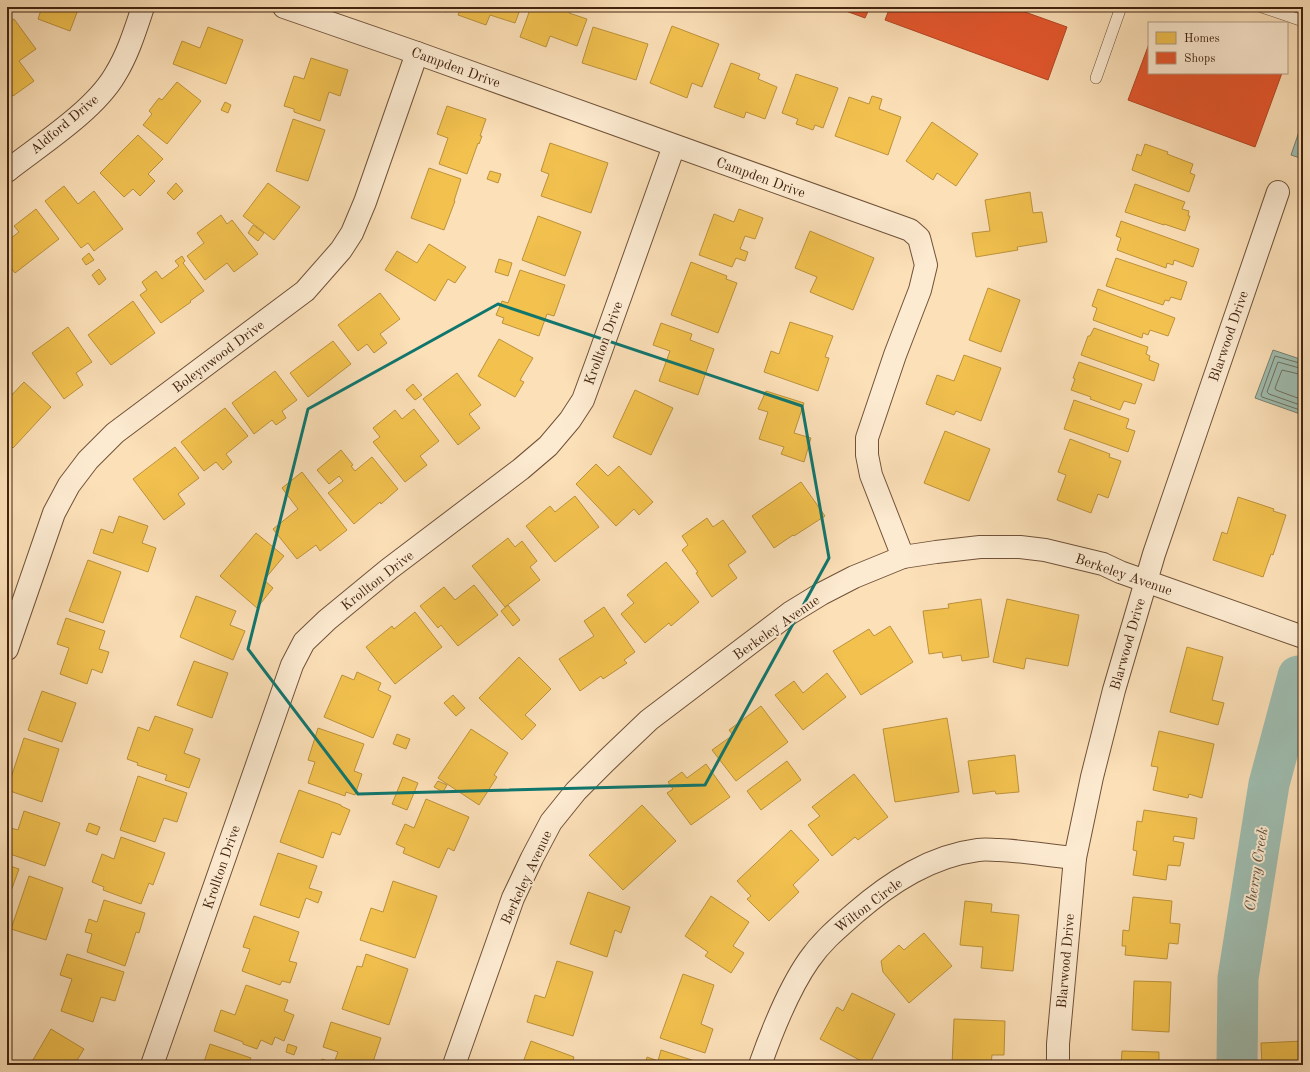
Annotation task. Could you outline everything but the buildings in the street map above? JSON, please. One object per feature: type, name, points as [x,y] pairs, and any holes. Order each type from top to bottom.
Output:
[{"type":"street","name":"Aldford Drive","points":[[7,171],[74,119],[97,98],[114,76],[129,49],[143,7]]},
{"type":"street","name":"Campden Drive","points":[[284,7],[910,230],[919,238],[926,266],[920,290],[895,355],[867,438],[867,455],[871,475],[903,557]]},
{"type":"street","name":"Boleynwood Drive","points":[[7,649],[54,513],[69,485],[88,460],[115,433],[305,291],[341,250],[352,233],[365,202],[416,53]]},
{"type":"street","name":"Krollton Drive","points":[[152,1065],[292,665],[304,642],[327,620],[390,569],[521,469],[548,446],[570,420],[583,400],[674,146]]},
{"type":"street","name":"Blarwood Drive","points":[[1058,1065],[1058,1044],[1075,858],[1092,777],[1114,690],[1146,580],[1278,192]]},
{"type":"street","name":"Berkeley Avenue","points":[[454,1065],[513,898],[551,822],[576,791],[606,760],[649,720],[790,614],[821,594],[854,577],[903,557],[936,552],[980,547],[1020,547],[1045,550],[1103,564],[1120,572],[1303,637]]},
{"type":"street","name":"Wilton Circle","points":[[760,1065],[791,992],[808,961],[830,934],[895,881],[931,863],[955,854],[979,850],[1011,851],[1075,858]]},
{"type":"lane","points":[[1096,78],[1120,7]]},
{"type":"lane","points":[[1262,7],[1303,21]]},
{"type":"highlighted area","points":[[498,304],[802,406],[829,558],[705,785],[358,794],[248,649],[308,409]]},
{"type":"water","points":[[1303,123],[1303,159],[1291,155]]},
{"type":"water","points":[[1273,350],[1303,360],[1303,415],[1255,398]]},
{"type":"waterway","name":"Cherry Creek","points":[[1237,1065],[1238,978],[1269,784],[1298,676]]}]
